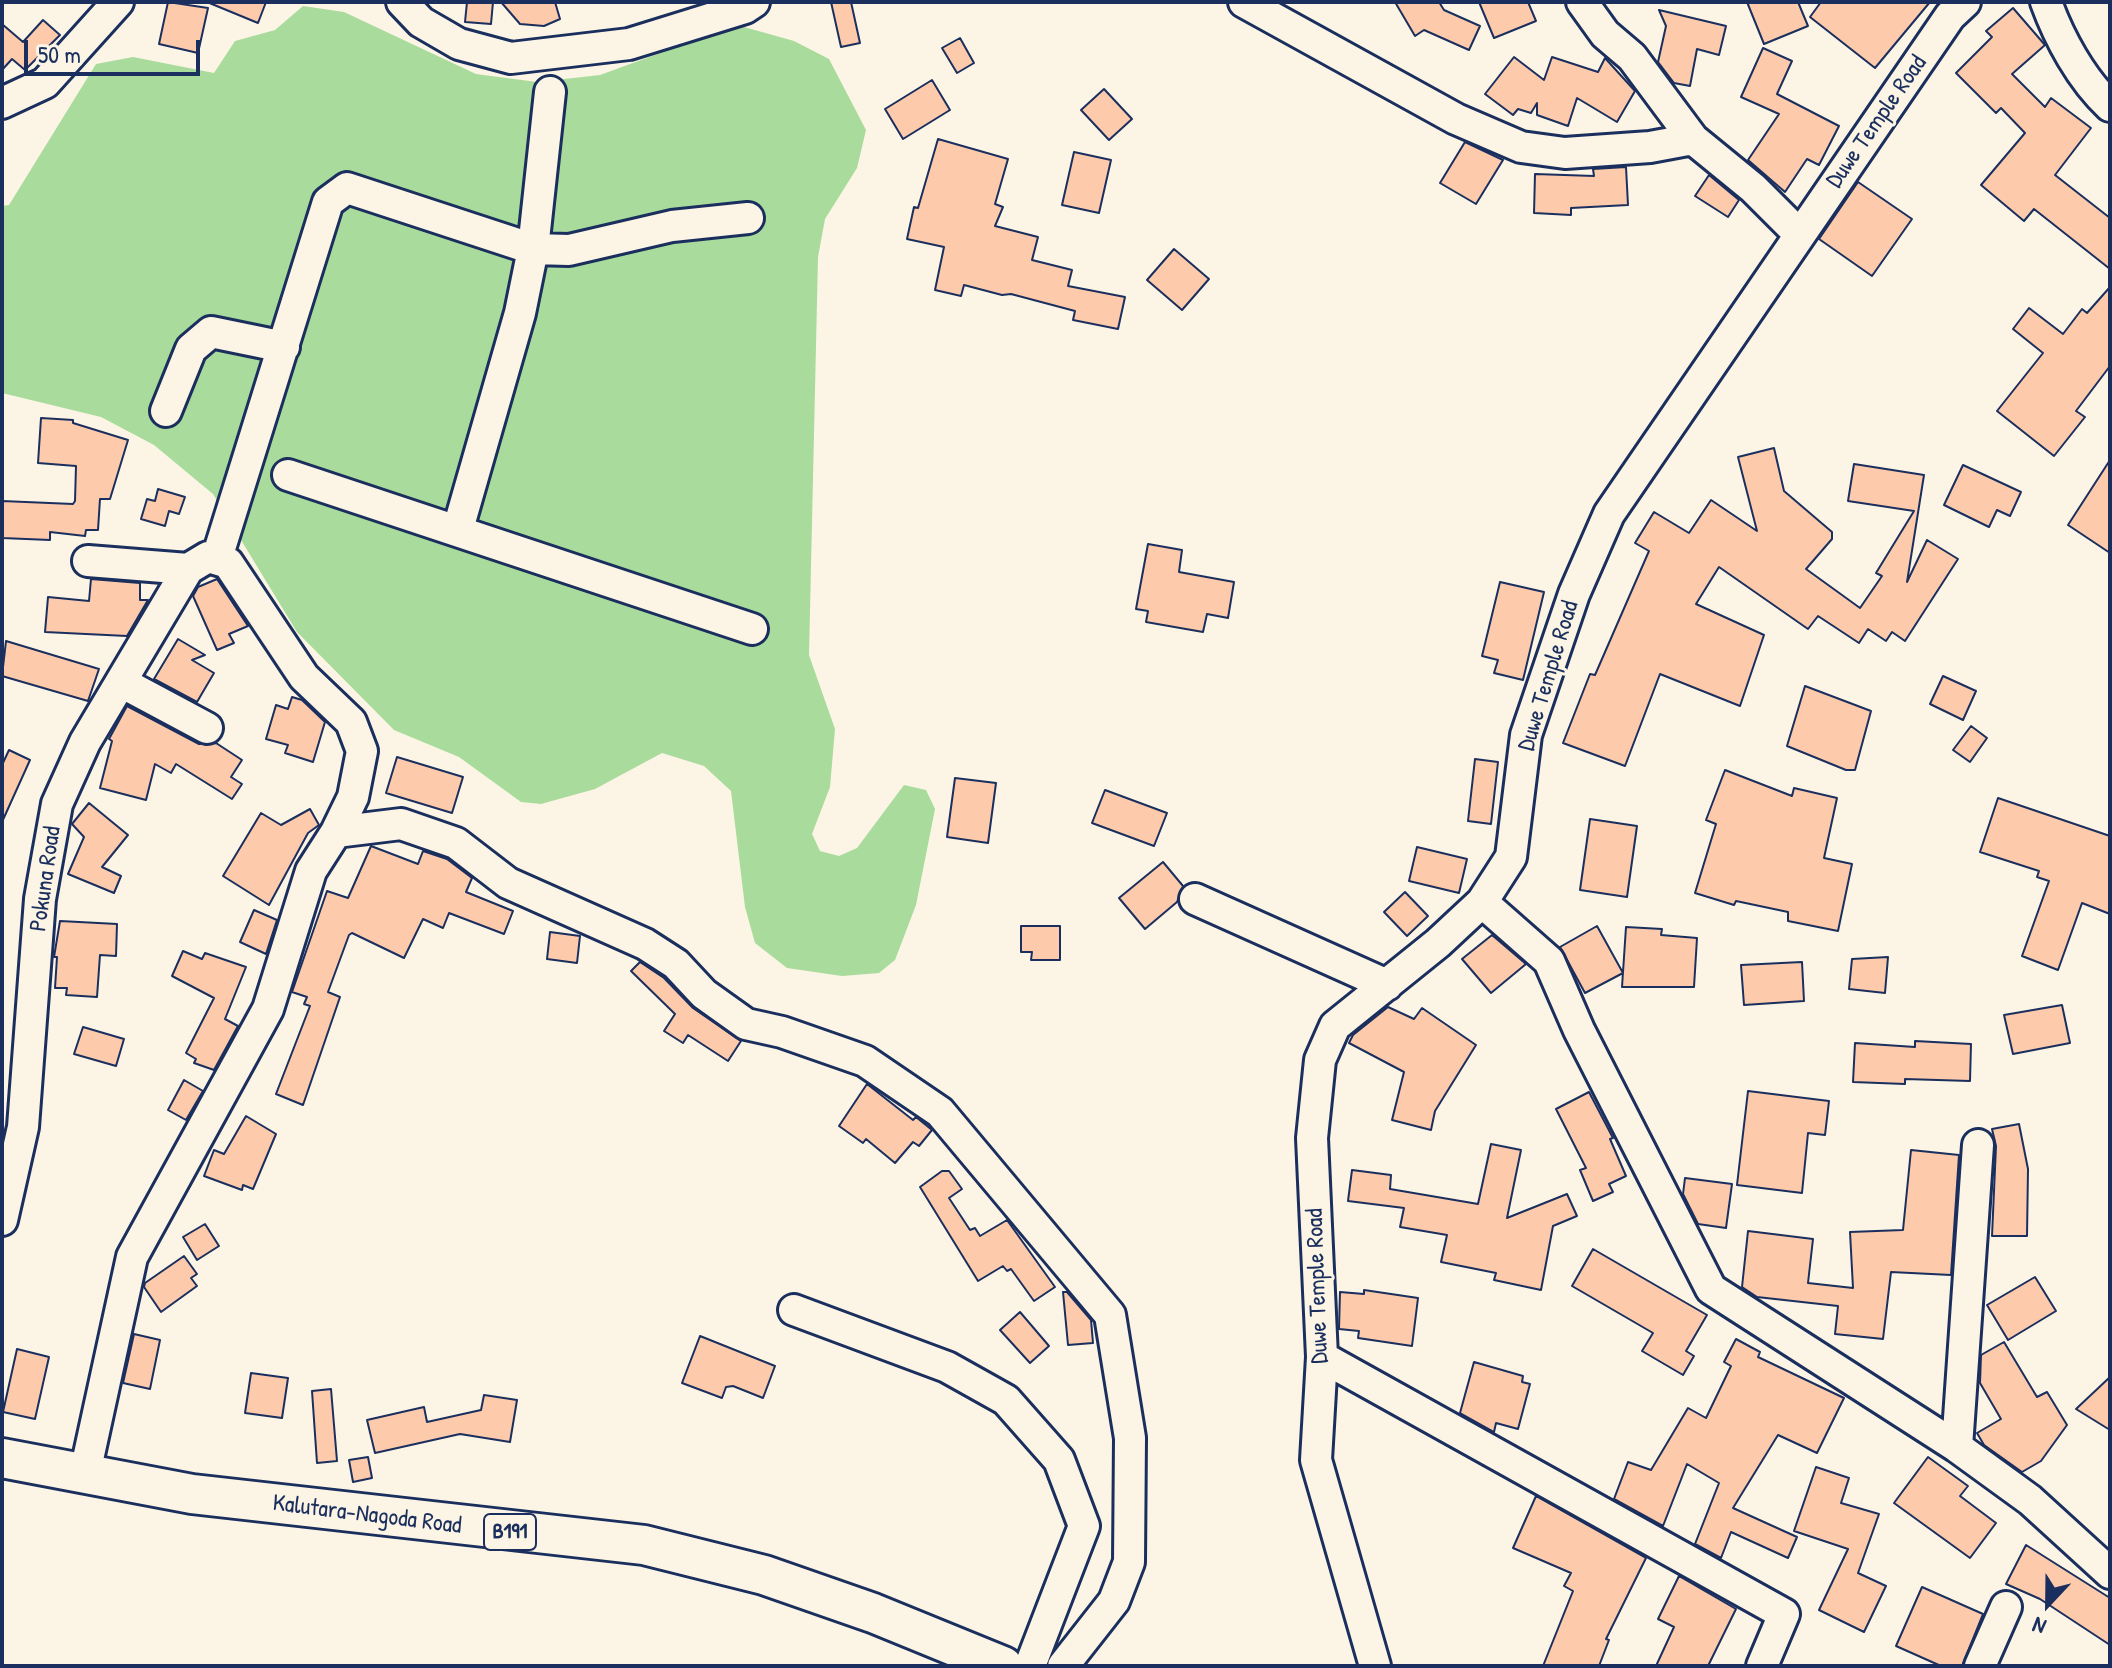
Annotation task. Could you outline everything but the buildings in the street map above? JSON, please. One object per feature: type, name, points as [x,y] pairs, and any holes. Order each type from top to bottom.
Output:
[{"type":"main road","name":"Kalutara-Nagoda Road","points":[[2,1458],[192,1494],[303,1509],[644,1545],[764,1575],[873,1613],[1003,1666]]},
{"type":"street","points":[[2,103],[45,83],[118,2]]},
{"type":"street","points":[[402,2],[421,22],[459,44],[511,58],[629,44],[745,8],[754,2]]},
{"type":"street","points":[[1244,2],[1456,119],[1521,147],[1565,153],[1650,147],[1693,139]]},
{"type":"street","points":[[1582,2],[1605,34],[1632,57],[1693,139],[1753,188],[1799,234]]},
{"type":"street","name":"Duwe Temple Road","points":[[1375,1666],[1316,1460],[1322,1357],[1312,1138],[1320,1060],[1335,1026],[1482,902],[1511,857],[1526,735],[1574,594],[1609,514],[1950,16],[1965,2]]},
{"type":"street","points":[[2046,2],[2055,28],[2097,94],[2110,106]]},
{"type":"street","points":[[458,529],[520,313],[533,249],[550,92]]},
{"type":"street","points":[[217,558],[328,202],[347,188],[533,249],[569,250],[672,226],[748,218]]},
{"type":"street","points":[[166,411],[191,349],[211,332],[284,347]]},
{"type":"street","points":[[288,475],[752,629]]},
{"type":"street","points":[[85,1473],[132,1257],[268,1009],[311,871],[336,832],[353,797],[362,751],[351,722],[304,677],[228,563],[208,557],[188,569],[88,561]]},
{"type":"street","name":"Pokuna Road","points":[[2,1220],[23,1127],[40,899],[57,804],[85,742],[188,569]]},
{"type":"street","points":[[121,682],[207,728]]},
{"type":"street","points":[[336,832],[401,824],[456,843],[508,883],[645,944],[676,964],[704,994],[746,1024],[782,1032],[865,1061],[940,1112],[1110,1315],[1130,1438],[1129,1562],[1114,1601],[1063,1666]]},
{"type":"street","points":[[1195,899],[1387,985]]},
{"type":"street","points":[[1482,902],[1549,961],[1579,1030],[1711,1289],[1957,1447],[2030,1500],[2110,1573]]},
{"type":"street","points":[[1957,1447],[1978,1145]]},
{"type":"street","points":[[794,1310],[947,1367],[1006,1400],[1059,1460],[1084,1526],[1030,1666]]},
{"type":"street","points":[[1322,1357],[1784,1614],[1762,1666]]},
{"type":"street","points":[[1980,1666],[2006,1607]]},
{"type":"green space","points":[[303,6],[344,12],[476,74],[537,82],[600,75],[737,25],[794,41],[829,59],[866,130],[857,168],[825,219],[818,257],[809,655],[835,729],[830,787],[812,834],[820,851],[839,856],[857,848],[904,785],[926,790],[935,809],[916,905],[895,960],[879,973],[842,976],[787,968],[755,943],[745,907],[731,791],[704,766],[662,753],[595,789],[541,804],[521,802],[459,757],[394,730],[297,632],[213,494],[154,445],[101,417],[2,393],[2,206],[9,205],[96,64],[133,57],[214,73],[235,41],[275,30]]}]
